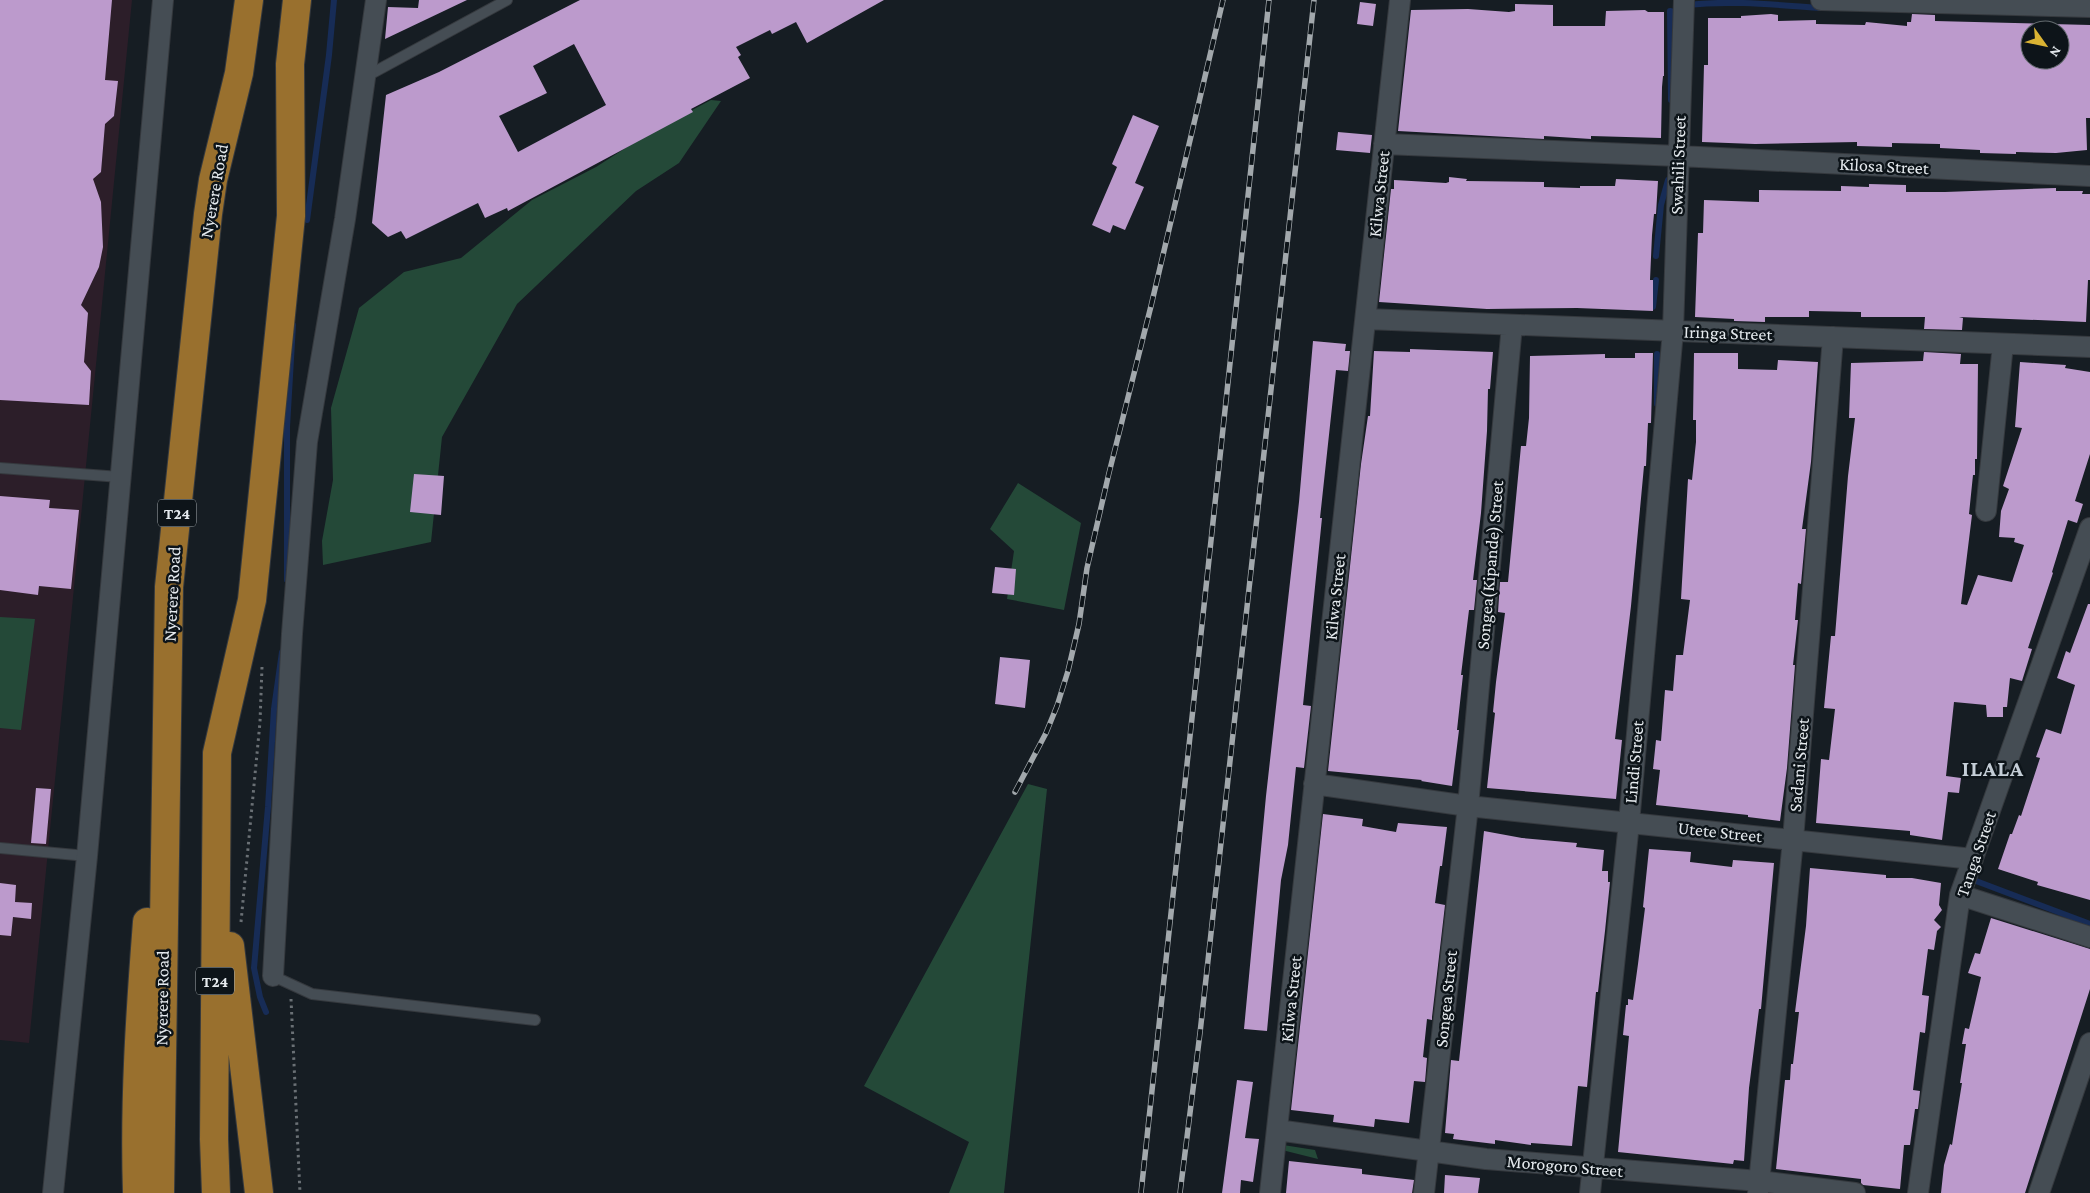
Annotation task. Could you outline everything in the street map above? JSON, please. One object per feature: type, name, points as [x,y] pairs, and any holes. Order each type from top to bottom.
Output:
[{"type":"highway","name":"Nyerere Road","points":[[160,1193],[169,587],[208,214],[213,180],[239,73],[250,0]]},
{"type":"highway","name":"T24","points":[[216,1193],[214,1139],[217,753],[252,600],[291,216],[290,64],[297,0]]},
{"type":"highway","points":[[136,1193],[135,1150],[138,1039],[147,917],[168,738]]},
{"type":"highway","points":[[216,823],[258,1193]]},
{"type":"street","points":[[53,1193],[87,856],[163,0]]},
{"type":"street","points":[[273,976],[292,644],[308,442],[367,76],[376,0]]},
{"type":"street","name":"Kilwa Street","points":[[1270,1193],[1400,0]]},
{"type":"street","name":"Swahili Street","points":[[1673,331],[1684,0]]},
{"type":"street","points":[[1821,0],[2090,7]]},
{"type":"street","name":"Kilosa Street","points":[[1384,144],[2090,176]]},
{"type":"street","name":"Iringa Street","points":[[1366,319],[2090,348]]},
{"type":"street","name":"Songea(Kipande) Street","points":[[1468,806],[1512,325]]},
{"type":"street","name":"Lindi Street","points":[[1590,1193],[1629,823],[1673,331]]},
{"type":"street","name":"Sadani Street","points":[[1759,1187],[1792,840],[1833,338]]},
{"type":"street","points":[[1986,511],[2003,344]]},
{"type":"street","name":"Tanga Street","points":[[1918,1193],[1960,895],[2085,558],[2090,528]]},
{"type":"street","name":"Utete Street","points":[[1314,784],[1468,806],[1973,859]]},
{"type":"street","name":"Songea Street","points":[[1424,1193],[1468,806]]},
{"type":"street","points":[[1960,895],[2090,938]]},
{"type":"street","points":[[2039,1193],[2090,1044]]},
{"type":"street","name":"Morogoro Street","points":[[1277,1130],[1429,1152],[1759,1187],[1855,1193]]},
{"type":"lane","points":[[367,76],[507,0]]},
{"type":"lane","points":[[0,468],[120,478]]},
{"type":"lane","points":[[0,848],[87,856]]},
{"type":"lane","points":[[273,976],[312,994],[535,1020]]},
{"type":"shaded area","points":[[0,0],[132,0],[29,1043],[0,1040]]},
{"type":"green space","points":[[711,100],[721,101],[679,163],[636,191],[517,304],[442,437],[431,542],[323,565],[322,541],[333,480],[331,408],[359,308],[404,272],[461,258],[532,200],[596,167],[649,133]]},
{"type":"green space","points":[[1018,483],[1081,523],[1064,610],[1007,599],[1014,551],[990,529]]},
{"type":"green space","points":[[0,617],[35,619],[21,730],[0,728]]},
{"type":"green space","points":[[1028,784],[1047,789],[1004,1193],[949,1193],[969,1142],[864,1086]]},
{"type":"green space","points":[[1283,1145],[1315,1150],[1318,1159],[1282,1150]]},
{"type":"building","points":[[0,0],[112,0],[105,80],[118,81],[114,116],[105,124],[101,172],[93,179],[101,202],[103,247],[99,267],[81,305],[88,313],[84,362],[91,371],[89,405],[0,400]]},
{"type":"building","points":[[419,0],[467,0],[385,39],[388,7],[418,8]]},
{"type":"building","points":[[580,0],[884,0],[807,43],[796,22],[772,34],[770,30],[736,47],[741,55],[738,57],[750,78],[691,109],[693,112],[508,211],[507,208],[485,218],[478,203],[406,239],[401,231],[388,237],[372,223],[386,95],[439,72]],"holes":[[[574,44],[606,105],[518,152],[499,116],[547,93],[533,66]]]},
{"type":"building","points":[[1360,2],[1376,4],[1373,26],[1357,24]]},
{"type":"building","points":[[1515,4],[1553,5],[1553,26],[1605,26],[1606,11],[1645,10],[1648,12],[1664,12],[1664,76],[1661,138],[1591,136],[1591,139],[1544,136],[1544,139],[1398,131],[1411,10],[1468,9],[1509,12],[1515,11]]},
{"type":"building","points":[[1771,14],[1778,15],[1778,21],[1816,20],[1816,24],[1865,25],[1866,22],[1907,26],[1907,22],[1911,22],[1912,14],[1935,15],[1935,21],[2020,23],[2020,70],[2070,70],[2070,24],[2090,25],[2090,118],[2086,118],[2087,150],[2056,153],[2016,152],[2016,154],[1980,153],[1980,150],[1940,148],[1940,144],[1892,143],[1892,147],[1857,146],[1857,142],[1755,144],[1702,142],[1704,65],[1708,65],[1708,18],[1741,18],[1741,16]]},
{"type":"building","points":[[1133,115],[1159,126],[1135,183],[1144,187],[1125,230],[1113,225],[1110,233],[1092,225],[1117,167],[1112,164]]},
{"type":"building","points":[[1338,132],[1372,135],[1370,153],[1336,150]]},
{"type":"building","points":[[1449,177],[1467,179],[1466,181],[1544,182],[1544,187],[1580,188],[1580,186],[1615,186],[1616,179],[1658,181],[1656,214],[1654,214],[1652,235],[1650,280],[1653,280],[1653,311],[1577,308],[1487,309],[1379,302],[1391,189],[1394,189],[1394,180],[1446,183],[1449,182]]},
{"type":"building","points":[[1869,184],[1906,185],[1906,192],[2056,188],[2056,191],[2083,191],[2082,194],[2090,194],[2090,280],[2088,280],[2086,322],[1959,317],[1963,318],[1962,330],[1924,329],[1925,317],[1861,317],[1861,312],[1809,311],[1809,317],[1765,317],[1765,322],[1695,317],[1698,233],[1703,233],[1704,200],[1759,202],[1759,190],[1841,191],[1841,186],[1869,187]]},
{"type":"building","points":[[1313,341],[1346,344],[1345,351],[1350,351],[1348,371],[1336,370],[1303,705],[1311,706],[1304,768],[1296,767],[1288,845],[1281,880],[1267,1031],[1244,1029],[1266,796],[1299,502]]},
{"type":"building","points":[[1410,349],[1493,352],[1490,389],[1488,389],[1481,513],[1473,580],[1477,580],[1474,610],[1469,610],[1461,675],[1463,675],[1457,730],[1459,730],[1452,786],[1422,780],[1328,771],[1361,464],[1368,416],[1370,416],[1374,351],[1410,352]]},
{"type":"building","points":[[1924,352],[1961,354],[1960,364],[1978,364],[1977,459],[1975,459],[1975,475],[1973,475],[1969,514],[1972,515],[1961,604],[1967,605],[1978,575],[2012,582],[2024,545],[2014,542],[2015,538],[1999,537],[2001,511],[2009,489],[2003,486],[2022,428],[2015,427],[2020,362],[2066,365],[2065,368],[2090,372],[2090,454],[2075,501],[2083,504],[2077,523],[2068,520],[2028,648],[2032,649],[2022,681],[2010,678],[2007,707],[2003,707],[2003,717],[1987,717],[1986,705],[1954,702],[1946,776],[1961,778],[1959,793],[1948,792],[1942,840],[1910,835],[1910,831],[1816,823],[1821,759],[1829,760],[1835,709],[1824,708],[1831,636],[1835,636],[1848,476],[1855,418],[1849,418],[1851,363],[1923,361]]},
{"type":"building","points":[[1635,353],[1653,353],[1651,423],[1648,423],[1646,466],[1644,466],[1631,606],[1615,739],[1622,740],[1616,799],[1487,788],[1495,713],[1493,712],[1496,682],[1505,613],[1498,612],[1500,582],[1508,582],[1521,446],[1526,446],[1529,418],[1530,356],[1605,354],[1605,358],[1635,358]]},
{"type":"building","points":[[1694,353],[1738,353],[1738,369],[1777,370],[1778,360],[1818,362],[1811,462],[1802,529],[1806,529],[1801,584],[1798,583],[1795,620],[1798,620],[1793,665],[1795,665],[1787,768],[1780,821],[1748,817],[1748,815],[1656,805],[1660,770],[1653,769],[1656,740],[1661,741],[1665,690],[1673,691],[1676,655],[1683,655],[1690,600],[1681,599],[1688,479],[1692,480],[1696,442],[1696,420],[1693,420]]},
{"type":"building","points":[[414,474],[444,476],[441,515],[410,512]]},
{"type":"building","points":[[0,496],[50,500],[49,508],[79,510],[71,589],[39,586],[38,595],[0,590]]},
{"type":"building","points":[[995,567],[1016,569],[1014,595],[992,593]]},
{"type":"building","points":[[2088,604],[2090,604],[2090,900],[2037,885],[2038,882],[1998,869],[2010,834],[2012,834],[2019,815],[2021,816],[2040,758],[2036,757],[2046,729],[2061,734],[2075,685],[2057,678],[2066,651],[2070,653]]},
{"type":"building","points":[[1000,657],[1030,660],[1025,708],[995,704]]},
{"type":"building","points":[[36,788],[51,789],[46,844],[31,843]]},
{"type":"building","points":[[1323,814],[1363,819],[1362,826],[1396,832],[1398,823],[1447,827],[1435,903],[1445,905],[1432,1020],[1427,1019],[1423,1057],[1427,1058],[1425,1082],[1414,1081],[1409,1123],[1375,1119],[1374,1127],[1333,1122],[1334,1115],[1291,1110]]},
{"type":"building","points":[[1484,831],[1522,838],[1577,843],[1576,847],[1604,850],[1602,871],[1608,871],[1608,882],[1610,882],[1605,931],[1598,992],[1596,992],[1587,1087],[1578,1086],[1572,1146],[1531,1143],[1531,1145],[1495,1140],[1495,1144],[1453,1139],[1454,1134],[1445,1133],[1451,1060],[1459,1061]]},
{"type":"building","points":[[1649,849],[1691,852],[1690,862],[1732,867],[1733,860],[1774,863],[1761,1009],[1759,1009],[1749,1088],[1744,1161],[1734,1160],[1733,1164],[1618,1152],[1629,1036],[1623,1035],[1626,1005],[1628,1005],[1628,999],[1633,1000],[1645,908],[1643,907]]},
{"type":"building","points":[[1810,868],[1886,875],[1886,878],[1912,878],[1941,883],[1939,905],[1942,910],[1934,920],[1941,927],[1937,931],[1934,950],[1928,949],[1922,995],[1929,996],[1925,1033],[1920,1032],[1913,1090],[1920,1091],[1918,1109],[1915,1109],[1910,1145],[1904,1145],[1900,1189],[1863,1185],[1861,1179],[1776,1169],[1785,1080],[1790,1080],[1799,1012],[1795,1012],[1806,926]]},
{"type":"building","points":[[0,883],[16,885],[15,902],[32,903],[31,919],[13,917],[11,936],[0,935]]},
{"type":"building","points":[[1991,918],[2090,949],[2090,989],[2025,1193],[1941,1193],[1944,1165],[1950,1144],[1952,1145],[1962,1083],[1960,1083],[1966,1044],[1962,1044],[1965,1028],[1969,1029],[1981,977],[1968,973],[1975,953],[1980,954]]},
{"type":"building","points":[[1237,1080],[1253,1082],[1245,1138],[1259,1139],[1253,1182],[1241,1180],[1240,1193],[1222,1193]]},
{"type":"building","points":[[1289,1161],[1362,1169],[1362,1174],[1414,1180],[1412,1193],[1286,1193]]},
{"type":"building","points":[[1445,1175],[1480,1178],[1478,1193],[1444,1193]]},
{"type":"waterway","points":[[307,220],[329,55],[334,0]]},
{"type":"waterway","points":[[1687,5],[1737,3],[1821,8]]},
{"type":"waterway","points":[[1671,100],[1670,11],[1678,13]]},
{"type":"waterway","points":[[1656,256],[1661,205],[1668,180]]},
{"type":"waterway","points":[[1653,307],[1656,280]]},
{"type":"waterway","points":[[287,580],[287,427],[293,325]]},
{"type":"waterway","points":[[1657,354],[1657,404]]},
{"type":"waterway","points":[[266,1012],[260,997],[254,968],[268,807],[274,709],[282,652]]},
{"type":"waterway","points":[[1976,881],[2090,924]]},
{"type":"railway","points":[[1015,792],[1046,733],[1068,671],[1079,624],[1087,568],[1223,0]]},
{"type":"railway","points":[[1141,1193],[1269,0]]},
{"type":"railway","points":[[1180,1193],[1200,1033],[1314,0]]},
{"type":"district","name":"ILALA","points":[[1993,768]]}]
